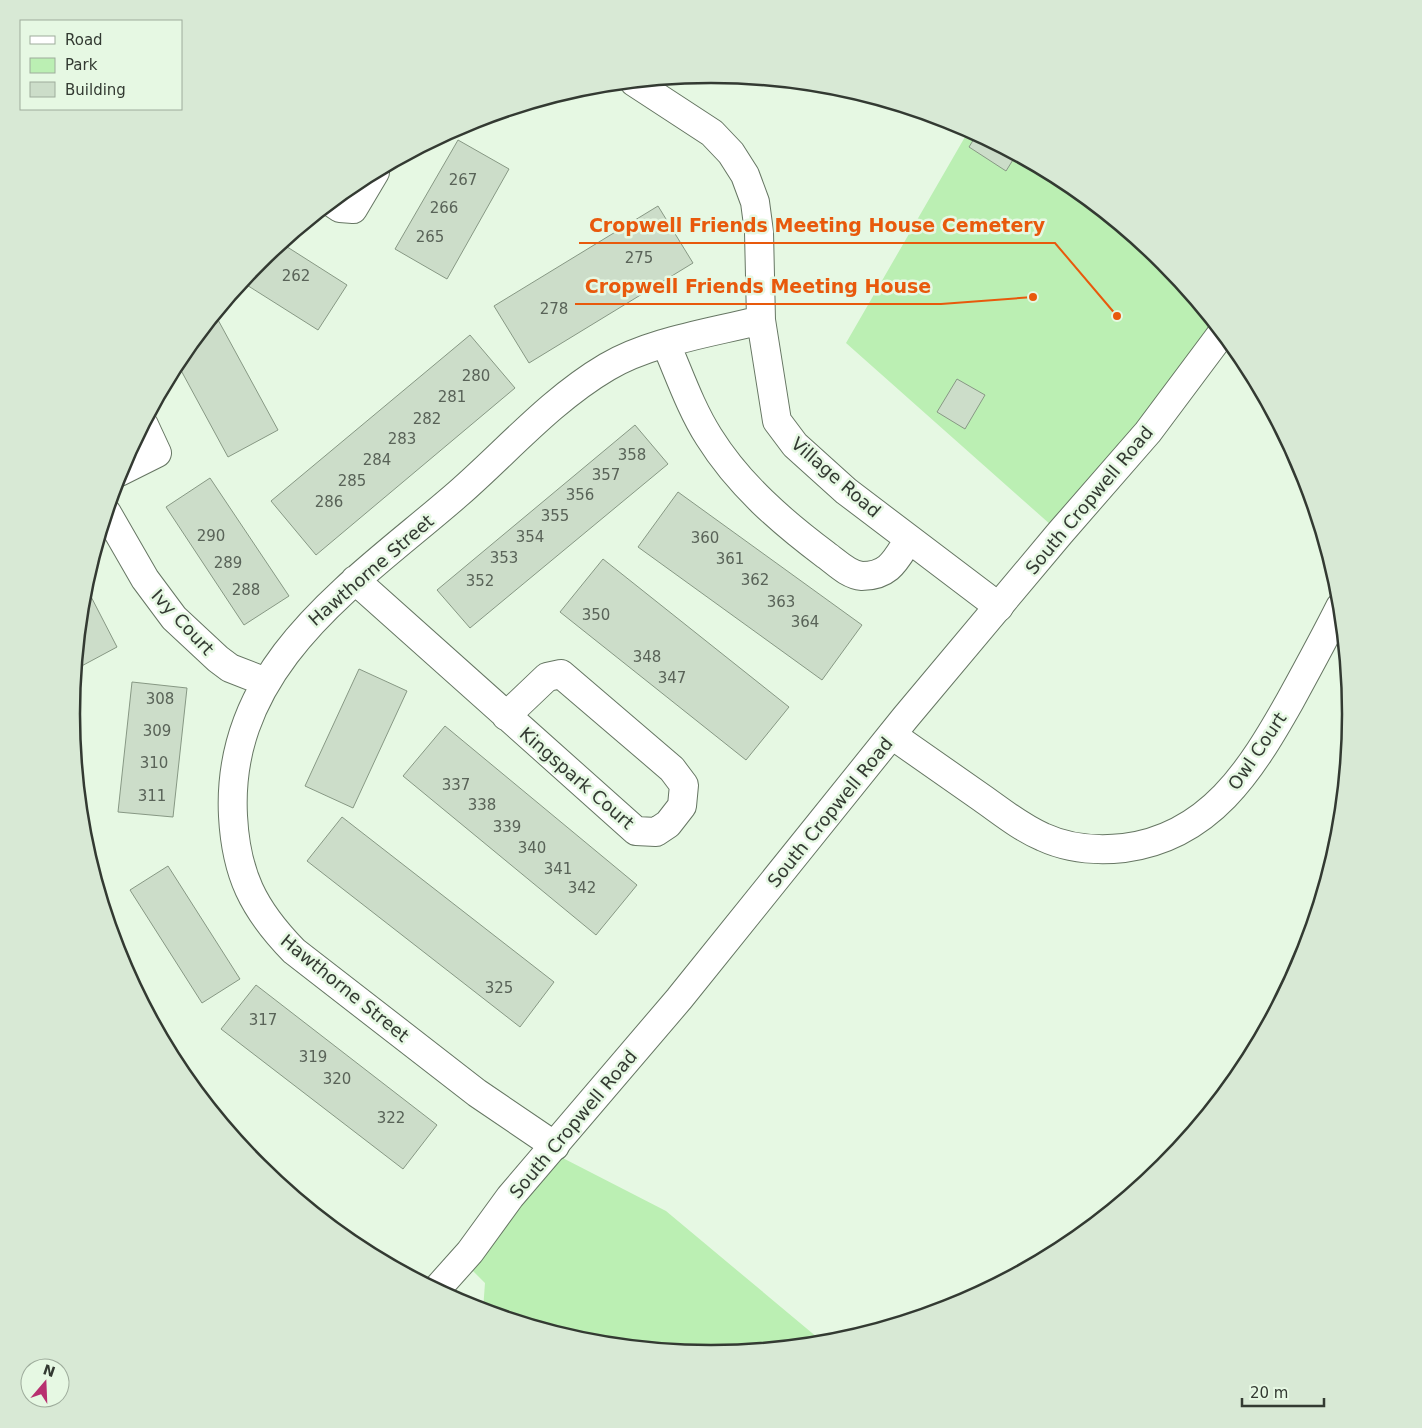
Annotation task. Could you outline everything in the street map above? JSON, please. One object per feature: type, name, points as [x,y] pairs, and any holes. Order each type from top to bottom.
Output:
[{"type":"street","name":"Village Road","points":[[641,87],[712,133],[731,153],[746,175],[755,202],[759,232],[761,320],[776,421],[795,445],[846,491],[999,607]]},
{"type":"street","points":[[337,206],[353,210],[368,184]]},
{"type":"street","name":"Hawthorne Street","points":[[555,1146],[477,1092],[294,951],[266,920],[253,900],[234,839],[233,808],[238,753],[254,704],[266,682],[291,645],[311,621],[355,580],[460,492],[536,422],[583,382],[632,354],[761,320]]},
{"type":"street","name":"South Cropwell Road","points":[[442,1284],[470,1252],[510,1198],[679,999],[892,735],[1148,432],[1218,338]]},
{"type":"street","points":[[666,344],[708,436],[738,477],[775,514],[811,544],[841,567],[860,576],[878,573],[891,567],[909,539]]},
{"type":"street","points":[[131,466],[157,453],[147,431]]},
{"type":"street","name":"Ivy Court","points":[[111,519],[145,579],[174,618],[230,668],[266,682]]},
{"type":"street","name":"Kingspark Court","points":[[355,580],[506,716],[636,832],[656,832],[668,824],[682,806],[684,785],[672,769],[561,674],[547,676],[506,716]]},
{"type":"street","name":"Owl Court","points":[[892,735],[1018,824],[1044,838],[1073,848],[1105,850],[1138,846],[1170,835],[1200,819],[1227,796],[1270,735],[1334,617]]},
{"type":"green space","points":[[965,137],[990,148],[1062,189],[1095,213],[1157,268],[1218,338],[1060,533],[846,343]]},
{"type":"green space","points":[[553,1153],[666,1211],[816,1336],[752,1344],[711,1345],[629,1340],[588,1333],[508,1312],[484,1302],[485,1283],[459,1257]]},
{"type":"green space","points":[[295,1188],[354,1234],[327,1215]]},
{"type":"building","points":[[458,140],[509,169],[447,279],[395,249]]},
{"type":"building","points":[[973,140],[1013,161],[1006,171],[969,147]]},
{"type":"building","points":[[658,206],[693,263],[529,363],[494,306]]},
{"type":"building","points":[[287,247],[347,285],[318,330],[248,286]]},
{"type":"building","points":[[218,320],[278,430],[228,457],[181,371]]},
{"type":"building","points":[[470,335],[515,388],[316,555],[271,501]]},
{"type":"building","points":[[957,379],[985,395],[965,429],[937,412]]},
{"type":"building","points":[[635,425],[668,464],[470,628],[437,590]]},
{"type":"building","points":[[210,478],[289,596],[244,625],[166,507]]},
{"type":"building","points":[[678,492],[862,625],[822,680],[638,547]]},
{"type":"building","points":[[603,559],[789,707],[746,760],[560,612]]},
{"type":"building","points":[[91,597],[117,647],[82,666]]},
{"type":"building","points":[[359,669],[407,691],[353,808],[305,786]]},
{"type":"building","points":[[132,682],[187,688],[173,817],[118,812]]},
{"type":"building","points":[[445,726],[637,885],[596,935],[403,776]]},
{"type":"building","points":[[342,817],[554,982],[520,1027],[307,861]]},
{"type":"building","points":[[168,866],[240,979],[202,1003],[130,890]]},
{"type":"building","points":[[256,985],[437,1125],[403,1169],[221,1029]]},
{"type":"place","name":"Cropwell Friends Meeting House","points":[[1033,297]]},
{"type":"place","name":"Cropwell Friends Meeting House Cemetery","points":[[1117,316]]}]
